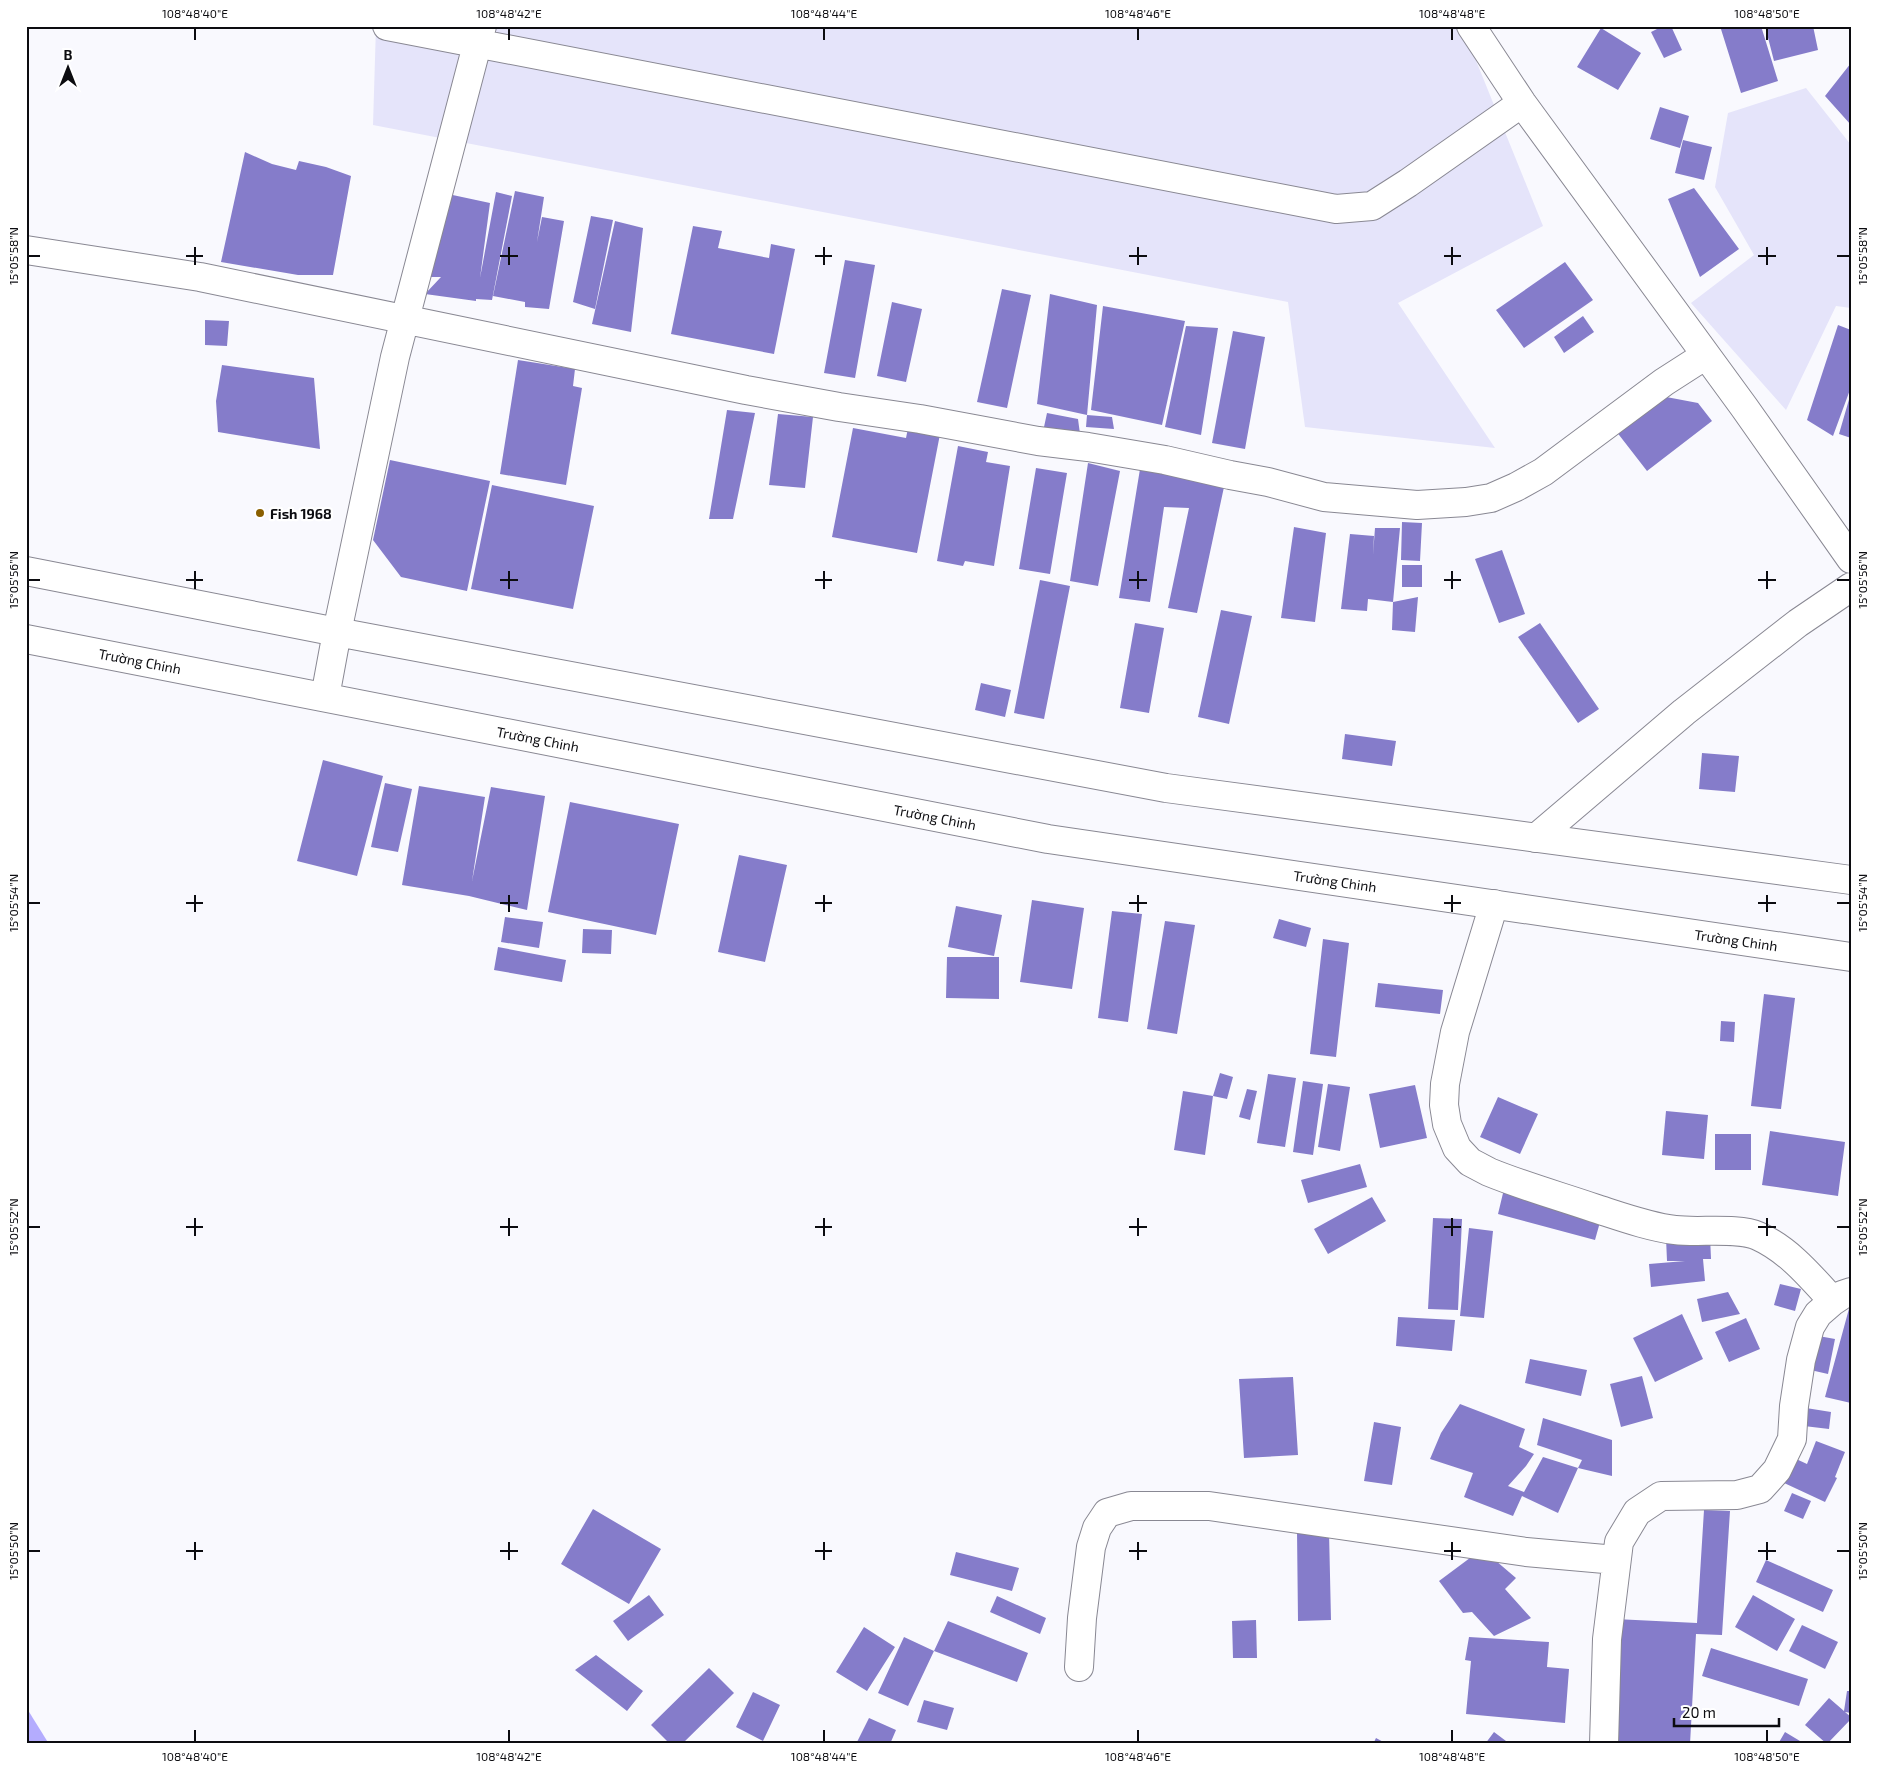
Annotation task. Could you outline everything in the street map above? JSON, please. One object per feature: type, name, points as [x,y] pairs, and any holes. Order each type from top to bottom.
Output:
[{"type":"street","points":[[388,26],[480,35],[1336,209],[1372,206],[1522,103]]},
{"type":"street","points":[[1471,26],[1522,103],[1706,355],[1851,559]]},
{"type":"street","points":[[325,697],[393,366],[480,35]]},
{"type":"street","points":[[26,250],[200,277],[756,392],[1038,441],[1165,460],[1230,476],[1268,482],[1324,497],[1417,505],[1466,502],[1491,498],[1516,487],[1543,472],[1664,382],[1706,355]]},
{"type":"street","points":[[26,571],[337,632],[1166,788],[1851,880]]},
{"type":"street","points":[[1536,838],[1684,712],[1798,623],[1851,587]]},
{"type":"street","name":"Trường Chinh","points":[[26,639],[1048,839],[1851,957]]},
{"type":"street","points":[[1494,904],[1454,1032],[1445,1084],[1444,1105],[1447,1124],[1457,1148],[1470,1162],[1513,1182],[1621,1216],[1674,1230],[1756,1235],[1773,1244],[1810,1276],[1842,1296],[1818,1314],[1810,1327],[1794,1406],[1792,1439],[1777,1470],[1760,1489],[1737,1495],[1661,1496],[1637,1512],[1619,1542],[1607,1639],[1604,1744]]},
{"type":"street","points":[[1079,1667],[1087,1577],[1091,1548],[1097,1528],[1107,1513],[1131,1506],[1209,1506],[1526,1552],[1616,1560]]},
{"type":"shaded area","points":[[376,26],[1462,26],[1543,226],[1398,303],[1495,448],[1305,427],[1288,302],[373,125]]},
{"type":"shaded area","points":[[1806,88],[1851,145],[1851,308],[1836,306],[1786,410],[1691,303],[1754,255],[1715,187],[1728,113]]},
{"type":"shaded area","points":[[26,1707],[49,1744],[26,1744]]},
{"type":"building","points":[[1663,26],[1671,26],[1682,50],[1664,58],[1651,32]]},
{"type":"building","points":[[1720,26],[1761,26],[1778,81],[1741,93]]},
{"type":"building","points":[[1765,26],[1813,26],[1818,50],[1774,61]]},
{"type":"building","points":[[1601,28],[1641,53],[1618,90],[1577,67]]},
{"type":"building","points":[[1851,63],[1851,125],[1825,96]]},
{"type":"building","points":[[1660,107],[1689,116],[1680,148],[1650,139]]},
{"type":"building","points":[[1683,140],[1712,147],[1704,180],[1675,173]]},
{"type":"building","points":[[245,152],[272,164],[296,170],[299,161],[326,167],[351,176],[333,275],[298,275],[221,262]]},
{"type":"building","points":[[1694,188],[1739,249],[1700,277],[1668,199]]},
{"type":"building","points":[[515,191],[544,197],[537,242],[542,217],[564,221],[549,309],[525,307],[525,302],[493,296]]},
{"type":"building","points":[[496,192],[512,196],[492,300],[476,299],[476,301],[425,294],[441,277],[422,277],[448,194],[490,203],[480,278]]},
{"type":"building","points":[[591,216],[613,220],[595,309],[573,302]]},
{"type":"building","points":[[615,221],[643,228],[631,332],[592,324]]},
{"type":"building","points":[[693,226],[722,231],[718,248],[769,258],[771,244],[795,249],[774,354],[671,334]]},
{"type":"building","points":[[845,260],[875,265],[855,378],[824,373]]},
{"type":"building","points":[[1565,262],[1593,300],[1524,348],[1496,310]]},
{"type":"building","points":[[1002,289],[1031,295],[1007,408],[977,402]]},
{"type":"building","points":[[1050,294],[1097,305],[1087,415],[1037,404]]},
{"type":"building","points":[[892,302],[922,309],[906,382],[877,376]]},
{"type":"building","points":[[1103,306],[1185,321],[1162,425],[1091,410]]},
{"type":"building","points":[[1583,316],[1594,332],[1564,353],[1554,337]]},
{"type":"building","points":[[205,320],[229,321],[227,346],[205,345]]},
{"type":"building","points":[[1838,325],[1851,330],[1851,387],[1833,436],[1807,420]]},
{"type":"building","points":[[1186,326],[1218,328],[1201,435],[1165,427]]},
{"type":"building","points":[[1233,331],[1265,337],[1245,449],[1212,443]]},
{"type":"building","points":[[518,360],[575,369],[573,386],[582,388],[566,485],[500,474]]},
{"type":"building","points":[[222,365],[314,378],[320,449],[218,432],[216,401]]},
{"type":"building","points":[[1661,396],[1698,403],[1712,421],[1647,471],[1616,431]]},
{"type":"building","points":[[1851,396],[1851,438],[1839,434]]},
{"type":"building","points":[[727,410],[755,413],[733,519],[709,519]]},
{"type":"building","points":[[1047,413],[1078,419],[1080,434],[1044,427]]},
{"type":"building","points":[[778,414],[813,417],[805,488],[769,485]]},
{"type":"building","points":[[1087,415],[1112,417],[1114,429],[1086,427]]},
{"type":"building","points":[[909,423],[941,429],[917,553],[832,537],[853,428],[906,438]]},
{"type":"building","points":[[958,446],[988,452],[986,462],[1010,466],[994,566],[965,561],[963,566],[937,561]]},
{"type":"building","points":[[390,460],[490,481],[467,591],[401,577],[373,540]]},
{"type":"building","points":[[1088,463],[1120,471],[1098,586],[1070,581]]},
{"type":"building","points":[[1036,468],[1067,473],[1050,574],[1019,569]]},
{"type":"building","points":[[1140,469],[1224,487],[1197,613],[1168,608],[1189,508],[1164,507],[1150,602],[1119,598]]},
{"type":"building","points":[[492,485],[594,506],[573,609],[471,589]]},
{"type":"building","points":[[1402,522],[1422,523],[1420,561],[1401,560]]},
{"type":"building","points":[[1294,527],[1326,533],[1315,622],[1281,618]]},
{"type":"building","points":[[1375,528],[1400,528],[1393,602],[1368,599],[1367,611],[1341,609],[1350,534],[1374,536],[1373,555]]},
{"type":"building","points":[[1502,550],[1525,614],[1499,623],[1475,559]]},
{"type":"building","points":[[1402,565],[1422,565],[1422,587],[1402,587]]},
{"type":"building","points":[[1040,580],[1070,586],[1044,719],[1014,713]]},
{"type":"building","points":[[1418,597],[1415,632],[1392,630],[1393,602]]},
{"type":"building","points":[[1221,610],[1252,616],[1229,724],[1198,717]]},
{"type":"building","points":[[1135,623],[1164,628],[1149,713],[1120,708]]},
{"type":"building","points":[[1540,623],[1599,709],[1578,723],[1518,637]]},
{"type":"building","points":[[981,683],[1011,690],[1005,717],[975,710]]},
{"type":"building","points":[[1345,734],[1396,741],[1392,766],[1342,759]]},
{"type":"building","points":[[1702,753],[1739,756],[1735,792],[1699,789]]},
{"type":"building","points":[[323,760],[383,776],[357,876],[297,861]]},
{"type":"building","points":[[385,783],[412,789],[398,852],[371,847]]},
{"type":"building","points":[[419,786],[485,797],[472,881],[491,787],[545,796],[527,910],[469,896],[402,885]]},
{"type":"building","points":[[570,802],[679,824],[656,935],[548,912]]},
{"type":"building","points":[[739,855],[787,865],[765,962],[718,952]]},
{"type":"building","points":[[1032,900],[1084,908],[1072,989],[1020,982]]},
{"type":"building","points":[[956,906],[1002,915],[994,956],[948,947]]},
{"type":"building","points":[[1112,911],[1142,914],[1128,1022],[1098,1018]]},
{"type":"building","points":[[505,917],[543,922],[539,948],[501,942]]},
{"type":"building","points":[[1279,919],[1311,928],[1306,947],[1273,938]]},
{"type":"building","points":[[1165,921],[1195,925],[1177,1034],[1147,1029]]},
{"type":"building","points":[[583,929],[612,930],[611,954],[582,953]]},
{"type":"building","points":[[1323,939],[1349,943],[1336,1057],[1310,1054]]},
{"type":"building","points":[[498,947],[566,960],[562,982],[494,970]]},
{"type":"building","points":[[947,957],[999,957],[999,999],[946,998]]},
{"type":"building","points":[[1378,983],[1443,990],[1440,1014],[1375,1007]]},
{"type":"building","points":[[1764,994],[1795,998],[1781,1109],[1751,1106]]},
{"type":"building","points":[[1721,1021],[1735,1022],[1734,1042],[1720,1041]]},
{"type":"building","points":[[1220,1073],[1233,1077],[1227,1099],[1213,1096]]},
{"type":"building","points":[[1268,1074],[1296,1078],[1285,1147],[1257,1143]]},
{"type":"building","points":[[1303,1081],[1323,1084],[1313,1155],[1293,1152]]},
{"type":"building","points":[[1328,1084],[1350,1087],[1340,1151],[1318,1147]]},
{"type":"building","points":[[1415,1085],[1427,1138],[1380,1148],[1369,1094]]},
{"type":"building","points":[[1247,1089],[1257,1091],[1250,1120],[1239,1117]]},
{"type":"building","points":[[1183,1091],[1213,1096],[1205,1155],[1174,1150]]},
{"type":"building","points":[[1498,1097],[1538,1114],[1520,1154],[1480,1137]]},
{"type":"building","points":[[1666,1111],[1708,1115],[1704,1159],[1662,1155]]},
{"type":"building","points":[[1770,1131],[1845,1142],[1838,1196],[1762,1185]]},
{"type":"building","points":[[1715,1134],[1751,1134],[1751,1170],[1715,1170]]},
{"type":"building","points":[[1360,1164],[1367,1187],[1308,1203],[1301,1180]]},
{"type":"building","points":[[1504,1189],[1602,1215],[1595,1240],[1498,1214]]},
{"type":"building","points":[[1372,1197],[1386,1221],[1328,1254],[1314,1229]]},
{"type":"building","points":[[1433,1218],[1462,1219],[1458,1310],[1428,1309]]},
{"type":"building","points":[[1469,1228],[1493,1231],[1484,1318],[1460,1316]]},
{"type":"building","points":[[1710,1236],[1711,1259],[1703,1259],[1705,1281],[1651,1287],[1649,1264],[1685,1261],[1667,1261],[1666,1238]]},
{"type":"building","points":[[1780,1284],[1801,1289],[1795,1311],[1774,1305]]},
{"type":"building","points":[[1728,1292],[1740,1314],[1702,1322],[1697,1299]]},
{"type":"building","points":[[1851,1305],[1851,1403],[1825,1397]]},
{"type":"building","points":[[1682,1314],[1703,1359],[1655,1382],[1633,1338]]},
{"type":"building","points":[[1398,1317],[1455,1320],[1452,1351],[1396,1346]]},
{"type":"building","points":[[1746,1318],[1760,1349],[1729,1362],[1715,1332]]},
{"type":"building","points":[[1813,1335],[1835,1339],[1828,1374],[1806,1369]]},
{"type":"building","points":[[1530,1359],[1587,1370],[1581,1396],[1525,1383]]},
{"type":"building","points":[[1642,1376],[1653,1418],[1621,1427],[1610,1384]]},
{"type":"building","points":[[1293,1377],[1298,1455],[1244,1458],[1239,1379]]},
{"type":"building","points":[[1460,1404],[1525,1429],[1519,1447],[1534,1454],[1508,1486],[1524,1492],[1543,1457],[1578,1468],[1558,1513],[1522,1496],[1513,1516],[1464,1497],[1473,1473],[1430,1459],[1441,1433]]},
{"type":"building","points":[[1806,1408],[1831,1412],[1829,1429],[1804,1426]]},
{"type":"building","points":[[1543,1418],[1612,1440],[1612,1476],[1578,1468],[1582,1460],[1537,1445]]},
{"type":"building","points":[[1374,1422],[1401,1427],[1392,1485],[1364,1481]]},
{"type":"building","points":[[1816,1441],[1845,1452],[1835,1477],[1837,1478],[1825,1502],[1782,1482],[1794,1458],[1807,1464]]},
{"type":"building","points":[[1792,1493],[1811,1501],[1803,1519],[1784,1511]]},
{"type":"building","points":[[593,1509],[661,1549],[629,1604],[561,1564]]},
{"type":"building","points":[[1704,1510],[1730,1511],[1722,1635],[1696,1634],[1690,1744],[1608,1743],[1615,1619],[1697,1623]]},
{"type":"building","points":[[1297,1531],[1329,1531],[1331,1620],[1298,1621]]},
{"type":"building","points":[[1482,1549],[1516,1578],[1505,1589],[1531,1618],[1494,1636],[1472,1612],[1463,1613],[1439,1581]]},
{"type":"building","points":[[956,1552],[1019,1568],[1012,1591],[950,1575]]},
{"type":"building","points":[[1766,1560],[1833,1590],[1823,1612],[1756,1582]]},
{"type":"building","points":[[649,1595],[664,1615],[628,1641],[613,1621]]},
{"type":"building","points":[[1753,1595],[1795,1619],[1777,1651],[1735,1627]]},
{"type":"building","points":[[997,1596],[1046,1618],[1040,1634],[990,1612]]},
{"type":"building","points":[[1256,1620],[1257,1658],[1233,1658],[1232,1621]]},
{"type":"building","points":[[948,1621],[1028,1653],[1017,1682],[934,1651]]},
{"type":"building","points":[[1802,1625],[1838,1642],[1825,1669],[1789,1651]]},
{"type":"building","points":[[864,1627],[895,1647],[867,1691],[836,1672]]},
{"type":"building","points":[[904,1637],[934,1651],[908,1706],[878,1693]]},
{"type":"building","points":[[1469,1637],[1549,1642],[1547,1667],[1569,1669],[1565,1723],[1466,1714],[1471,1661],[1465,1660]]},
{"type":"building","points":[[1711,1648],[1808,1679],[1799,1706],[1702,1676]]},
{"type":"building","points":[[596,1655],[643,1691],[627,1711],[575,1670]]},
{"type":"building","points":[[709,1668],[734,1693],[682,1744],[670,1744],[651,1725]]},
{"type":"building","points":[[1847,1691],[1851,1691],[1851,1713],[1845,1712],[1851,1719],[1827,1744],[1805,1725],[1829,1698],[1844,1711]]},
{"type":"building","points":[[753,1692],[780,1705],[763,1741],[736,1727]]},
{"type":"building","points":[[924,1700],[954,1708],[947,1730],[917,1722]]},
{"type":"building","points":[[869,1718],[896,1730],[890,1744],[856,1744]]},
{"type":"building","points":[[1494,1732],[1510,1744],[1485,1744]]},
{"type":"building","points":[[1785,1732],[1805,1744],[1778,1744]]},
{"type":"building","points":[[1376,1738],[1387,1744],[1373,1744]]},
{"type":"place","name":"Fish 1968","points":[[260,513]]}]
